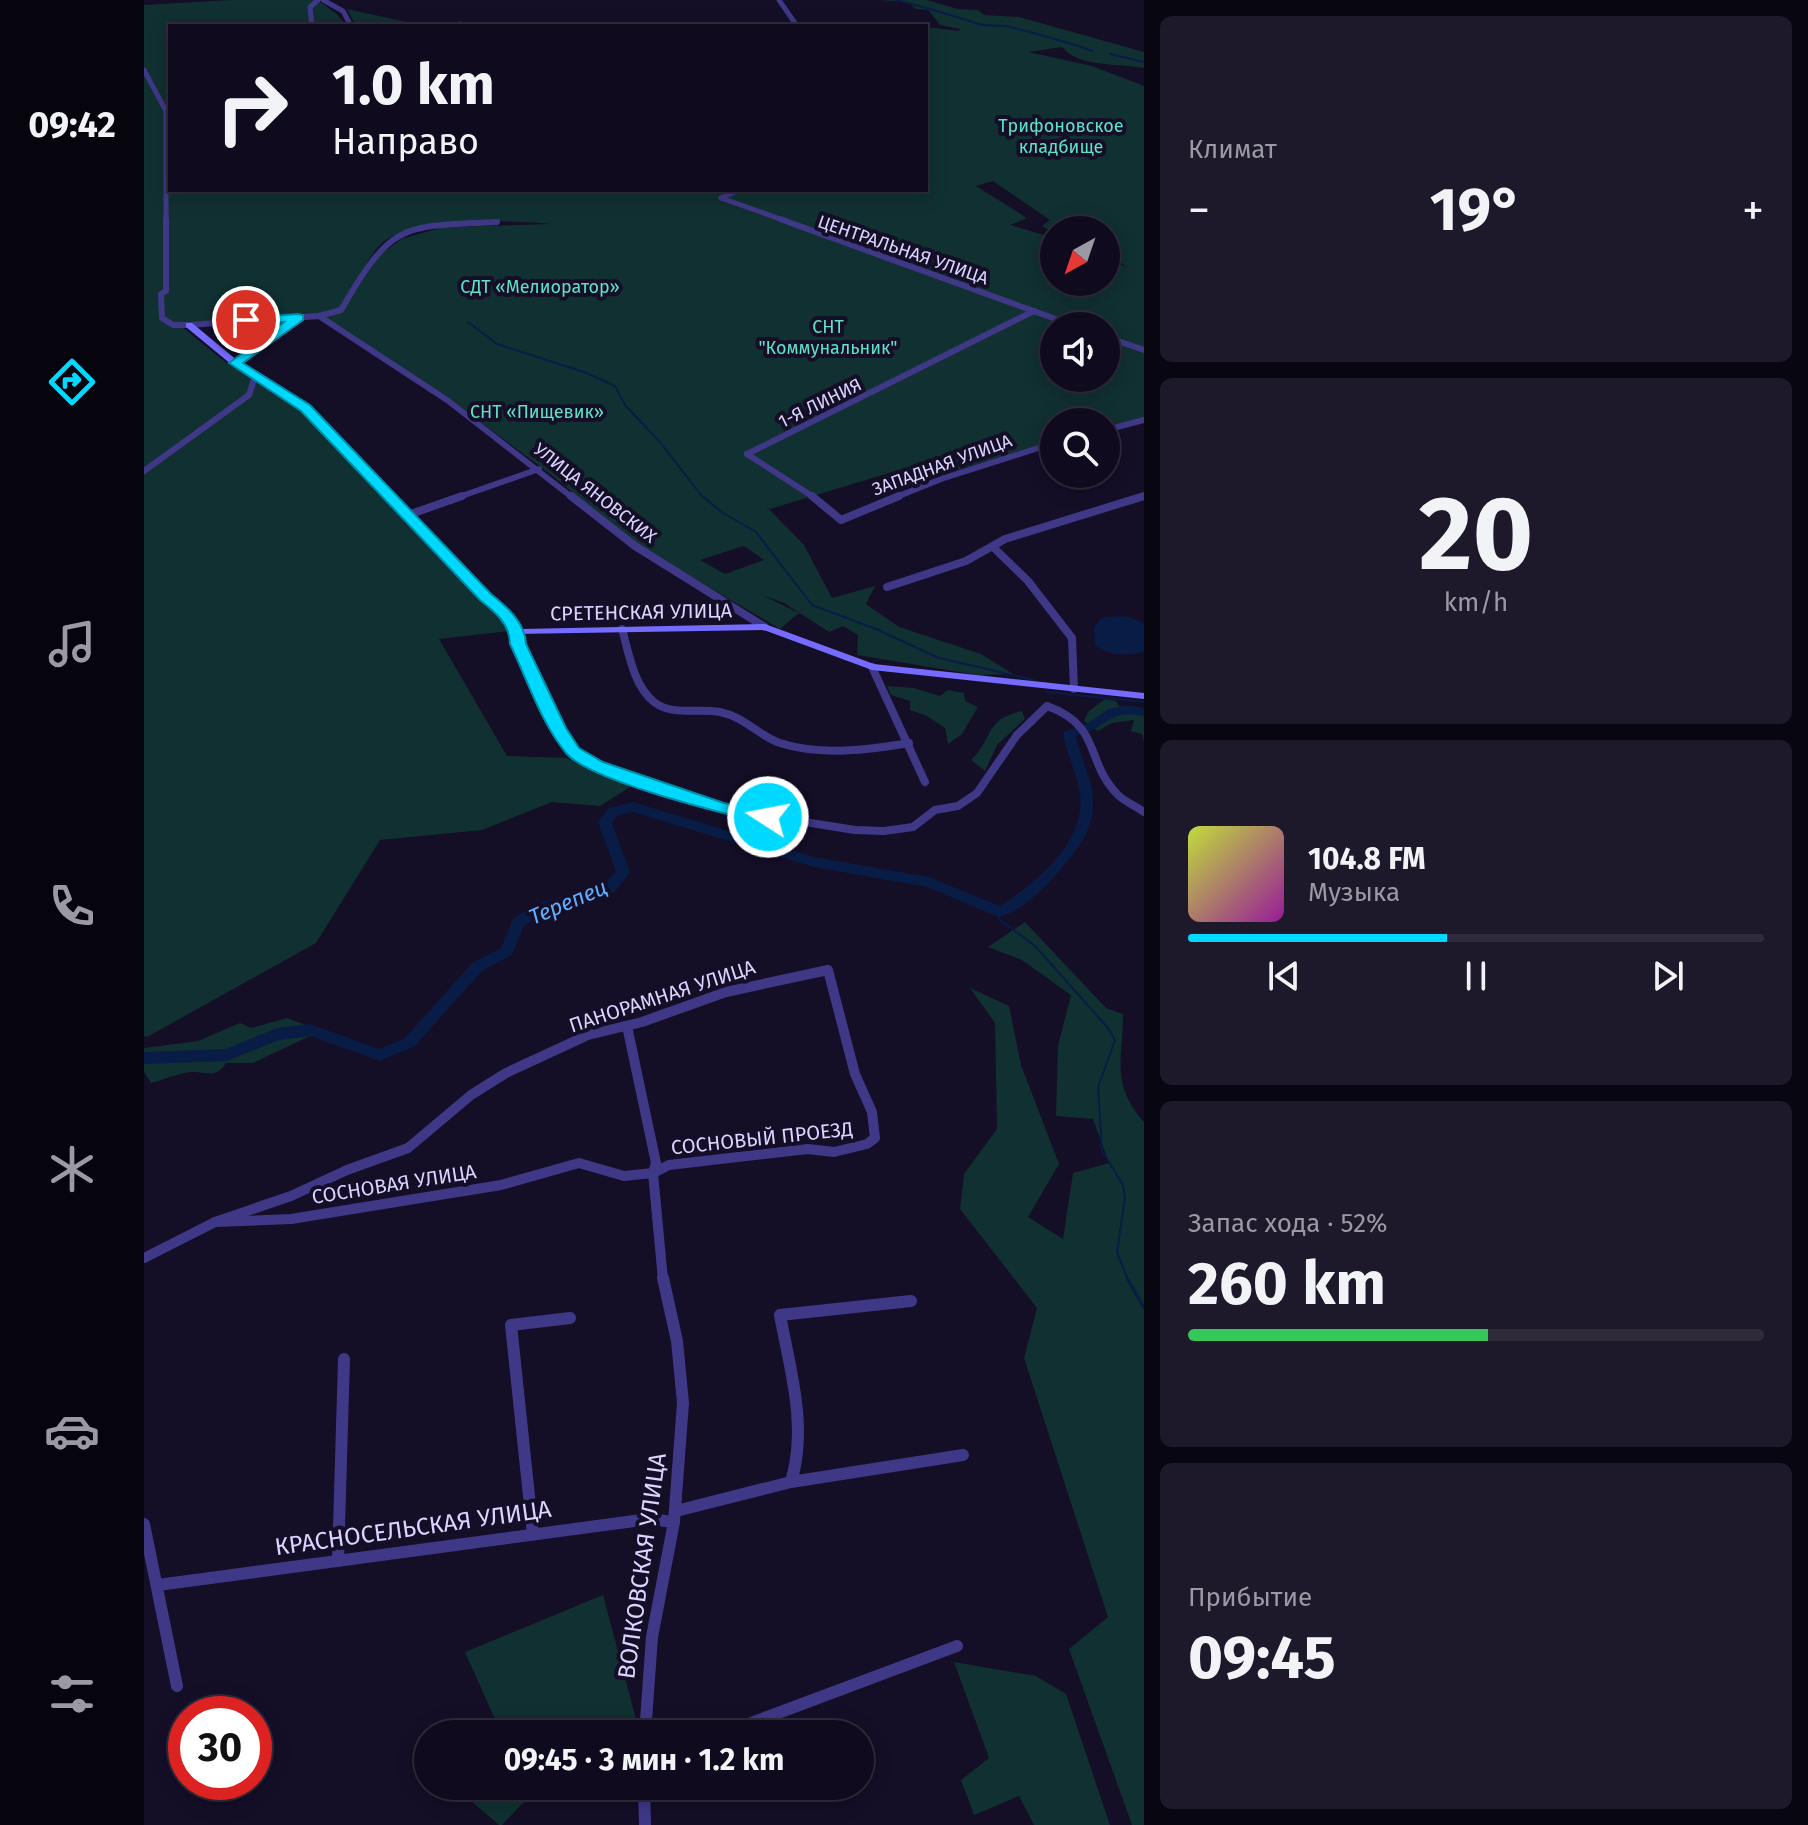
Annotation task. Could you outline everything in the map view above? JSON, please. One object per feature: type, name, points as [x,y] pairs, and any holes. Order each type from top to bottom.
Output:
[{"type":"street","points":[[312,24],[310,7],[320,0],[343,11],[350,24]]},
{"type":"street","points":[[779,0],[796,24]]},
{"type":"street","points":[[144,70],[166,111],[166,291],[161,294],[162,318],[173,325],[319,316],[341,310],[378,252],[392,238],[426,227],[497,222]]},
{"type":"street","name":"ЦЕНТРАЛЬНАЯ УЛИЦА","points":[[734,192],[721,198],[1040,313]]},
{"type":"street","name":"1-Я ЛИНИЯ","points":[[841,520],[811,495],[747,454],[1034,311]]},
{"type":"street","name":"УЛИЦА ЯНОВСКИХ","points":[[319,316],[447,400],[635,546],[765,627],[872,667],[1144,696]]},
{"type":"street","points":[[235,363],[298,317]]},
{"type":"street","points":[[189,325],[235,363],[305,408],[502,610],[518,632],[518,644],[558,728],[573,751],[597,766],[722,809],[791,822],[884,831],[913,827],[929,814],[958,806],[977,793],[1017,735],[1047,706],[1067,711],[1085,728],[1096,758],[1118,795],[1144,812]]},
{"type":"street","points":[[1120,342],[1144,350]]},
{"type":"street","points":[[144,471],[249,395],[255,376]]},
{"type":"street","points":[[1120,426],[1144,420]]},
{"type":"street","name":"ЗАПАДНАЯ УЛИЦА","points":[[841,520],[941,479],[1040,447]]},
{"type":"street","points":[[408,515],[539,469]]},
{"type":"street","points":[[887,587],[966,561],[994,548],[1005,539],[1037,527],[1144,496]]},
{"type":"street","points":[[994,548],[1028,581],[1072,638],[1074,689]]},
{"type":"street","name":"СРЕТЕНСКАЯ УЛИЦА","points":[[518,632],[765,627]]},
{"type":"street","points":[[622,629],[638,679],[653,702],[666,709],[693,708],[722,712],[759,729],[778,743],[838,749],[909,743]]},
{"type":"street","points":[[872,667],[925,782]]},
{"type":"street","name":"ПАНОРАМНАЯ УЛИЦА","points":[[215,1222],[291,1196],[347,1170],[408,1148],[471,1095],[506,1073],[588,1035],[627,1026],[726,992],[828,970],[855,1074],[872,1112],[875,1138]]},
{"type":"street","name":"ВОЛКОВСКАЯ УЛИЦА","points":[[627,1026],[656,1163],[653,1173],[663,1281],[677,1341],[683,1403],[675,1517],[652,1637],[646,1720]]},
{"type":"street","name":"СОСНОВЫЙ ПРОЕЗД","points":[[653,1173],[669,1165],[808,1149],[834,1152],[867,1144],[875,1138]]},
{"type":"street","name":"СОСНОВАЯ УЛИЦА","points":[[144,1258],[215,1222],[306,1217],[501,1185],[579,1163],[624,1176],[653,1173]]},
{"type":"street","points":[[791,1482],[798,1465],[800,1434],[780,1315],[911,1301]]},
{"type":"street","points":[[533,1534],[511,1325],[570,1318]]},
{"type":"street","points":[[338,1561],[344,1359]]},
{"type":"street","name":"КРАСНОСЕЛЬСКАЯ УЛИЦА","points":[[158,1585],[675,1517],[791,1482],[963,1455]]},
{"type":"street","points":[[144,1524],[177,1686]]},
{"type":"street","points":[[759,1720],[957,1646]]},
{"type":"street","points":[[644,1800],[645,1825]]},
{"type":"green space","points":[[231,0],[317,0],[337,14],[344,24],[168,24],[168,192],[928,192],[928,27],[960,29],[940,25],[928,10],[916,9],[907,2],[879,0],[927,0],[958,9],[978,10],[984,15],[1019,17],[1144,52],[1144,68],[1089,62],[1069,54],[1062,47],[1028,52],[1092,66],[1144,86],[1144,418],[1120,424],[1120,408],[1040,408],[1040,444],[940,476],[922,463],[770,509],[765,505],[804,545],[832,598],[875,586],[866,604],[899,627],[981,654],[1013,674],[978,675],[857,655],[858,635],[843,626],[829,632],[784,603],[762,595],[799,613],[780,629],[634,543],[554,477],[443,394],[324,318],[342,312],[379,256],[401,239],[444,227],[551,224],[464,222],[416,228],[382,243],[347,298],[335,310],[319,314],[191,322],[181,326],[224,361],[300,408],[496,611],[509,631],[439,639],[507,756],[566,758],[630,787],[600,806],[552,802],[482,830],[380,840],[316,943],[144,1036],[144,5]],"holes":[[[744,546],[764,560],[725,574],[700,560]]]},
{"type":"green space","points":[[347,9],[416,24],[355,24]]},
{"type":"green space","points":[[887,686],[914,688],[940,696],[948,690],[964,693],[965,701],[978,707],[962,734],[948,744],[945,728],[927,716],[910,710],[910,701],[891,695]]},
{"type":"green space","points":[[1105,699],[1116,701],[1119,706],[1144,708],[1144,742],[1142,734],[1131,731],[1134,720],[1112,723],[1098,731],[1084,721],[1088,712]]},
{"type":"green space","points":[[1022,711],[1025,719],[997,745],[985,771],[971,760],[995,724],[1010,714]]},
{"type":"green space","points":[[1025,922],[1106,1008],[1123,1014],[1122,1083],[1133,1108],[1144,1122],[1144,1825],[1132,1825],[1069,1649],[1108,1617],[1024,1358],[1037,1308],[960,1209],[964,1174],[997,1129],[995,1023],[970,988],[1009,1006],[1021,1065],[1059,1164],[1028,1217],[1063,1239],[1073,1173],[1109,1163],[1093,1119],[1056,1116],[1058,1046],[1071,995],[1022,960],[988,947]]},
{"type":"green space","points":[[287,1018],[303,1024],[310,1036],[253,1063],[226,1063],[214,1073],[186,1073],[151,1083],[144,1072],[144,1048],[198,1041],[240,1023],[251,1028]]},
{"type":"green space","points":[[603,1595],[636,1720],[495,1720],[465,1652]]},
{"type":"green space","points":[[954,1662],[1036,1676],[1066,1694],[1110,1825],[1034,1825],[1019,1796],[974,1815],[961,1780],[989,1758]]},
{"type":"green space","points":[[470,1800],[526,1800],[499,1825]]},
{"type":"water","points":[[1130,617],[1144,624],[1144,652],[1118,654],[1095,646],[1094,628],[1101,618]]},
{"type":"waterway","points":[[896,0],[979,24],[1031,32],[1092,51]]},
{"type":"waterway","points":[[1110,54],[1144,62]]},
{"type":"waterway","points":[[468,322],[497,344],[584,372],[615,386],[625,405],[659,441],[702,496],[723,513],[756,532],[812,605],[876,629],[939,658],[1034,680]]},
{"type":"waterway","points":[[1046,692],[1144,702]]},
{"type":"waterway","name":"Терепец","points":[[144,1058],[227,1055],[277,1034],[310,1030],[380,1055],[410,1042],[477,967],[507,951],[518,923],[540,908],[610,888],[623,872],[605,822],[614,811],[633,807],[814,862],[929,882],[1001,912],[1045,879],[1071,849],[1080,833],[1086,816],[1087,799],[1069,734],[1087,729],[1119,709],[1144,712]]},
{"type":"waterway","points":[[998,911],[1000,920],[1035,946],[1108,1028],[1115,1040],[1098,1087],[1102,1151],[1123,1185],[1125,1198],[1117,1252],[1128,1279]]},
{"type":"waterway","points":[[1128,1279],[1144,1308]]},
{"type":"route","points":[[246,320],[298,317],[235,363],[305,408],[502,610],[518,632],[518,644],[558,728],[573,751],[597,766],[722,809],[768,817]]},
{"type":"park label","name":"Трифоновское кладбище","points":[[1061,136]]},
{"type":"park label","name":"СДТ «Мелиоратор»","points":[[540,287]]},
{"type":"park label","name":"СНТ \"Коммунальник\"","points":[[828,337]]},
{"type":"park label","name":"СНТ «Пищевик»","points":[[537,412]]}]
